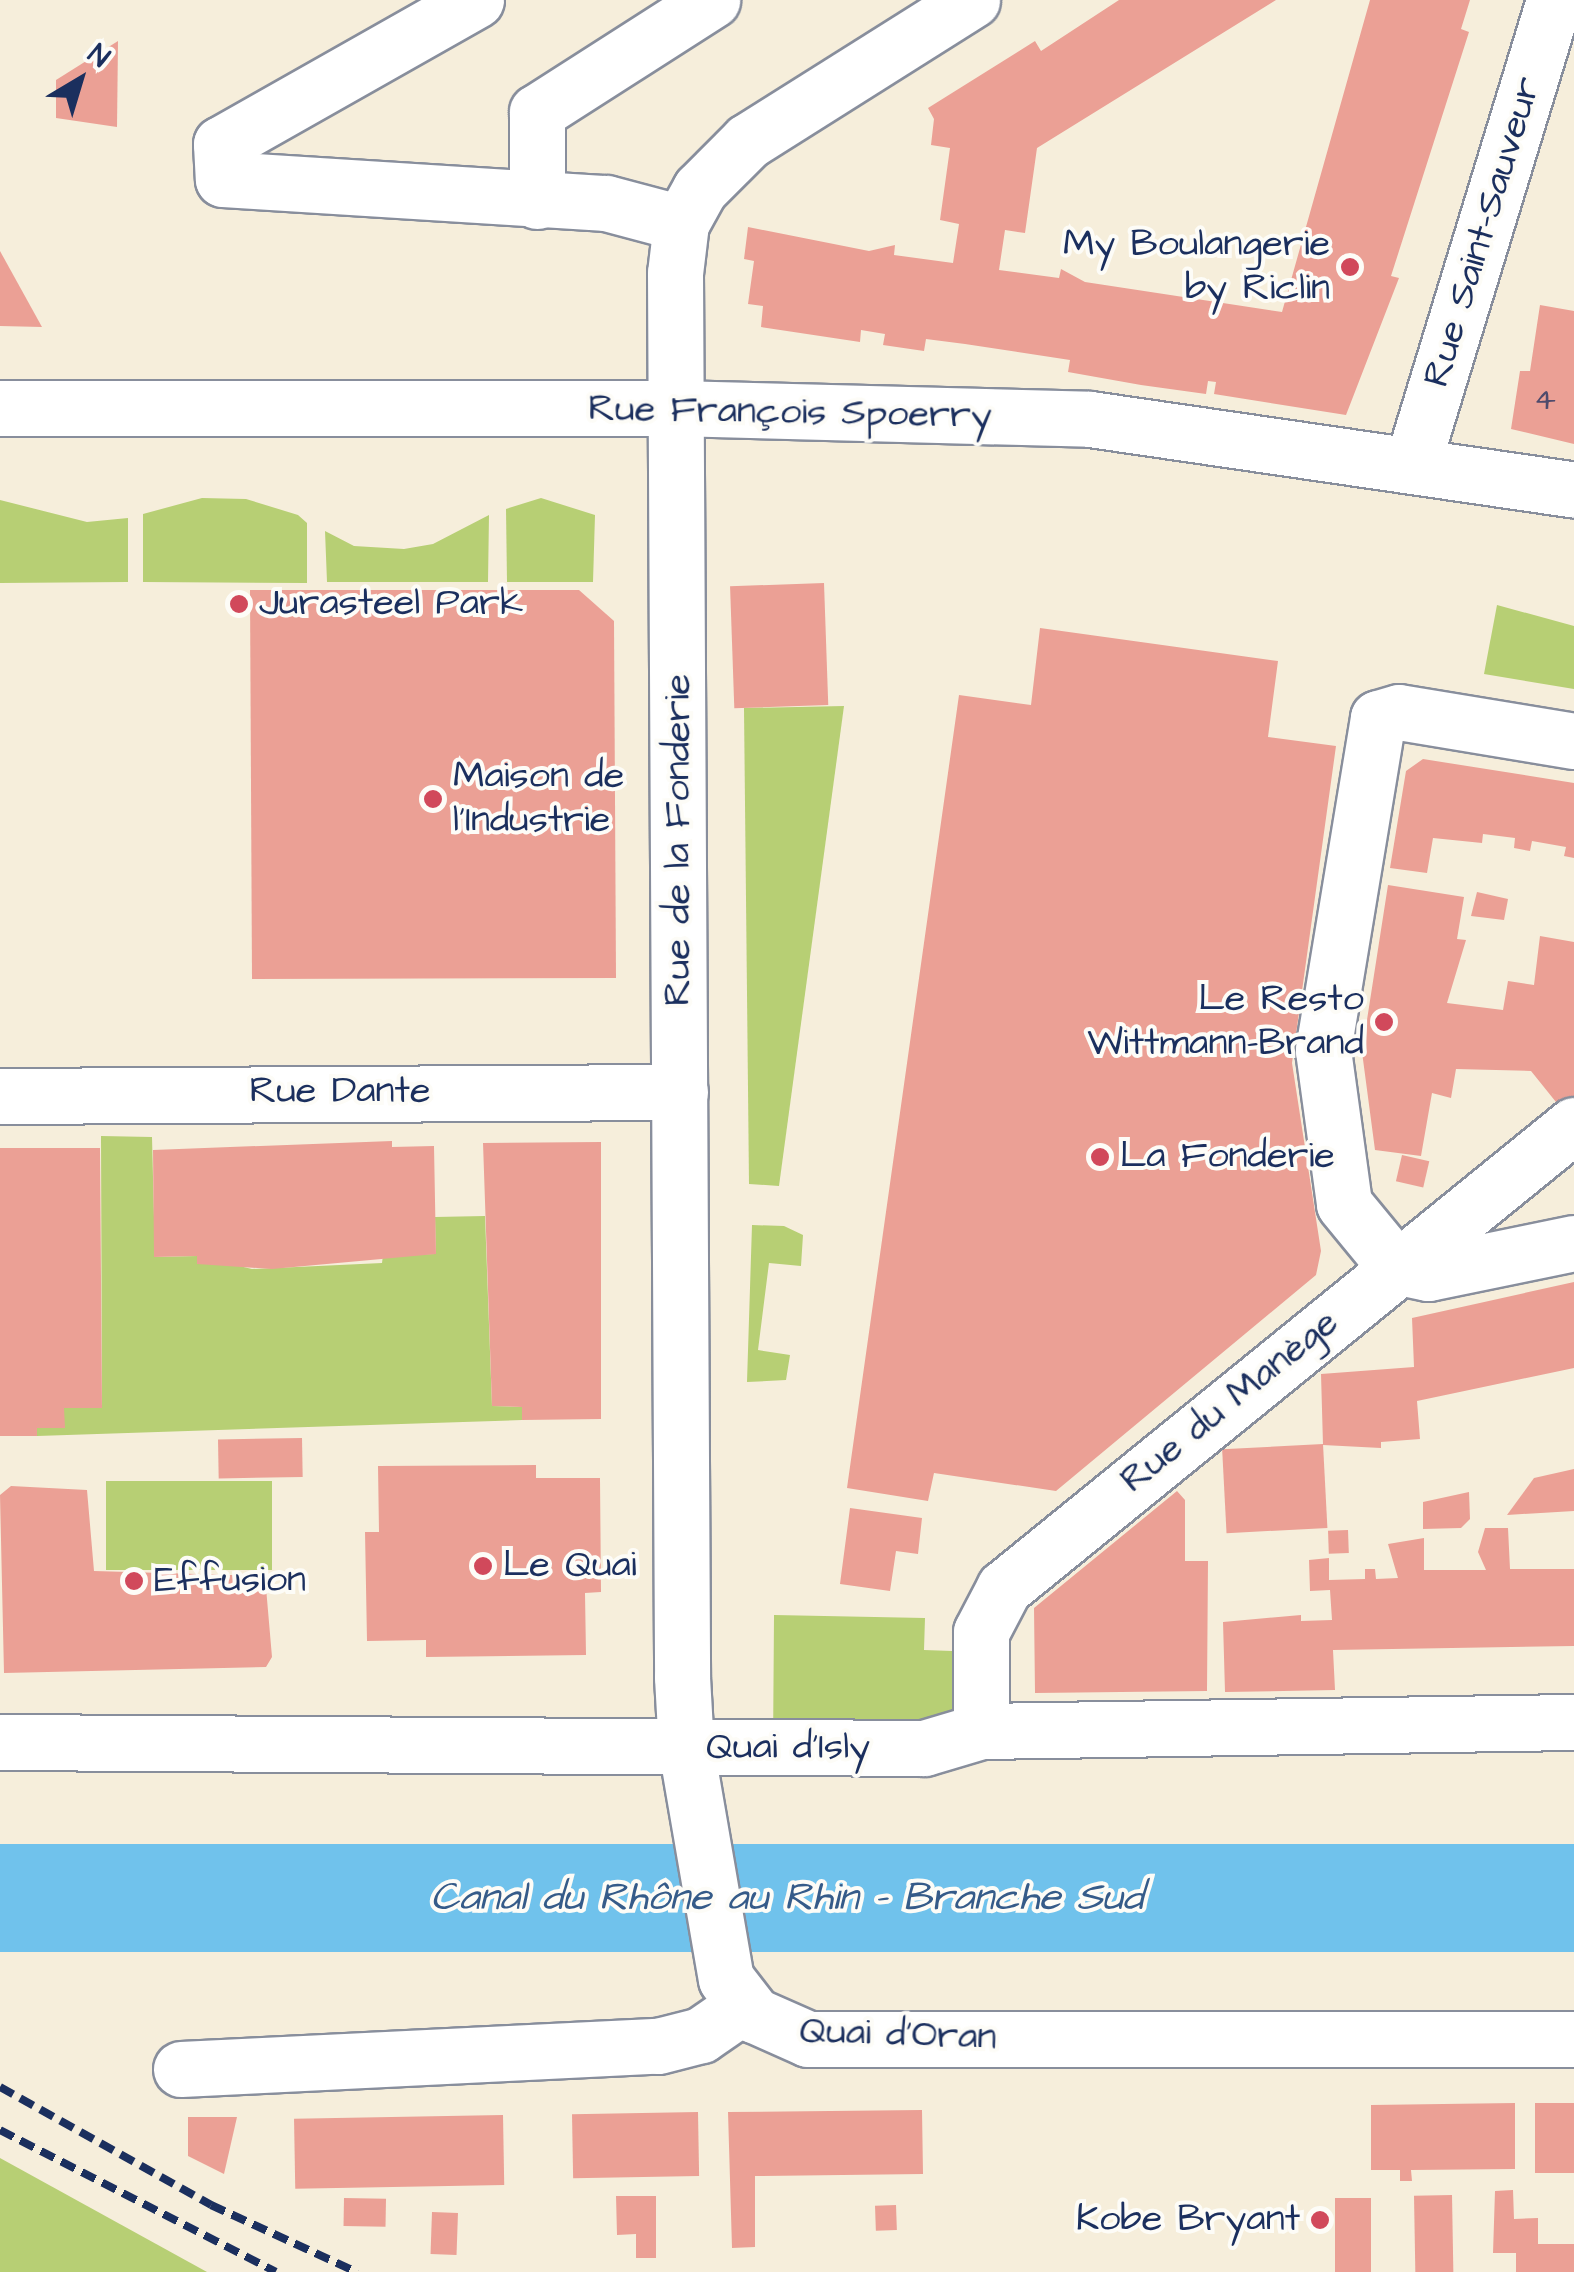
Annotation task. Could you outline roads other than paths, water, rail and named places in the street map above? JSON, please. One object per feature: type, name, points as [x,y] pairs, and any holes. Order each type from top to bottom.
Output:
[{"type":"street","points":[[476,0],[221,144],[223,178],[537,202],[606,203],[681,223],[700,188],[748,141],[972,0]]},
{"type":"street","points":[[537,202],[537,112],[712,0]]},
{"type":"street","name":"Rue Saint-Sauveur","points":[[1412,464],[1554,0]]},
{"type":"street","name":"Rue de la Fonderie","points":[[681,223],[675,408],[686,1748],[722,1962],[738,1999]]},
{"type":"street","name":"Rue François Spoerry","points":[[0,408],[675,408],[1090,419],[1574,490]]},
{"type":"street","points":[[1574,741],[1399,712],[1382,714],[1374,725],[1323,1050],[1344,1204],[1395,1266],[1428,1274],[1574,1243]]},
{"type":"street","name":"Rue Dante","points":[[0,1096],[680,1092]]},
{"type":"street","name":"Rue du Manège","points":[[980,1731],[982,1632],[1004,1588],[1395,1266],[1574,1125]]},
{"type":"street","name":"Quai d'Isly","points":[[0,1742],[400,1740],[686,1748],[924,1748],[980,1731],[1574,1722]]},
{"type":"street","points":[[181,2069],[658,2046],[702,2035],[738,1999]]},
{"type":"street","name":"Quai d'Oran","points":[[738,1999],[786,2034],[825,2040],[1574,2039]]},
{"type":"water","name":"Canal du Rhône au Rhin - Branche Sud","points":[[0,1844],[1574,1844],[1574,1952],[0,1952]]},
{"type":"railway","points":[[0,2087],[211,2205],[357,2272]]},
{"type":"railway","points":[[0,2130],[276,2272]]},
{"type":"place","name":"My Boulangerie by Riclin","points":[[1350,267]]},
{"type":"place","name":"Jurasteel Park","points":[[239,604]]},
{"type":"place","name":"Maison de l'Industrie","points":[[433,799]]},
{"type":"place","name":"Le Resto Wittmann-Brand","points":[[1384,1022]]},
{"type":"place","name":"La Fonderie","points":[[1100,1157]]},
{"type":"place","name":"Le Quai","points":[[483,1566]]},
{"type":"place","name":"Effusion","points":[[134,1581]]},
{"type":"place","name":"Kobe Bryant","points":[[1320,2220]]}]
